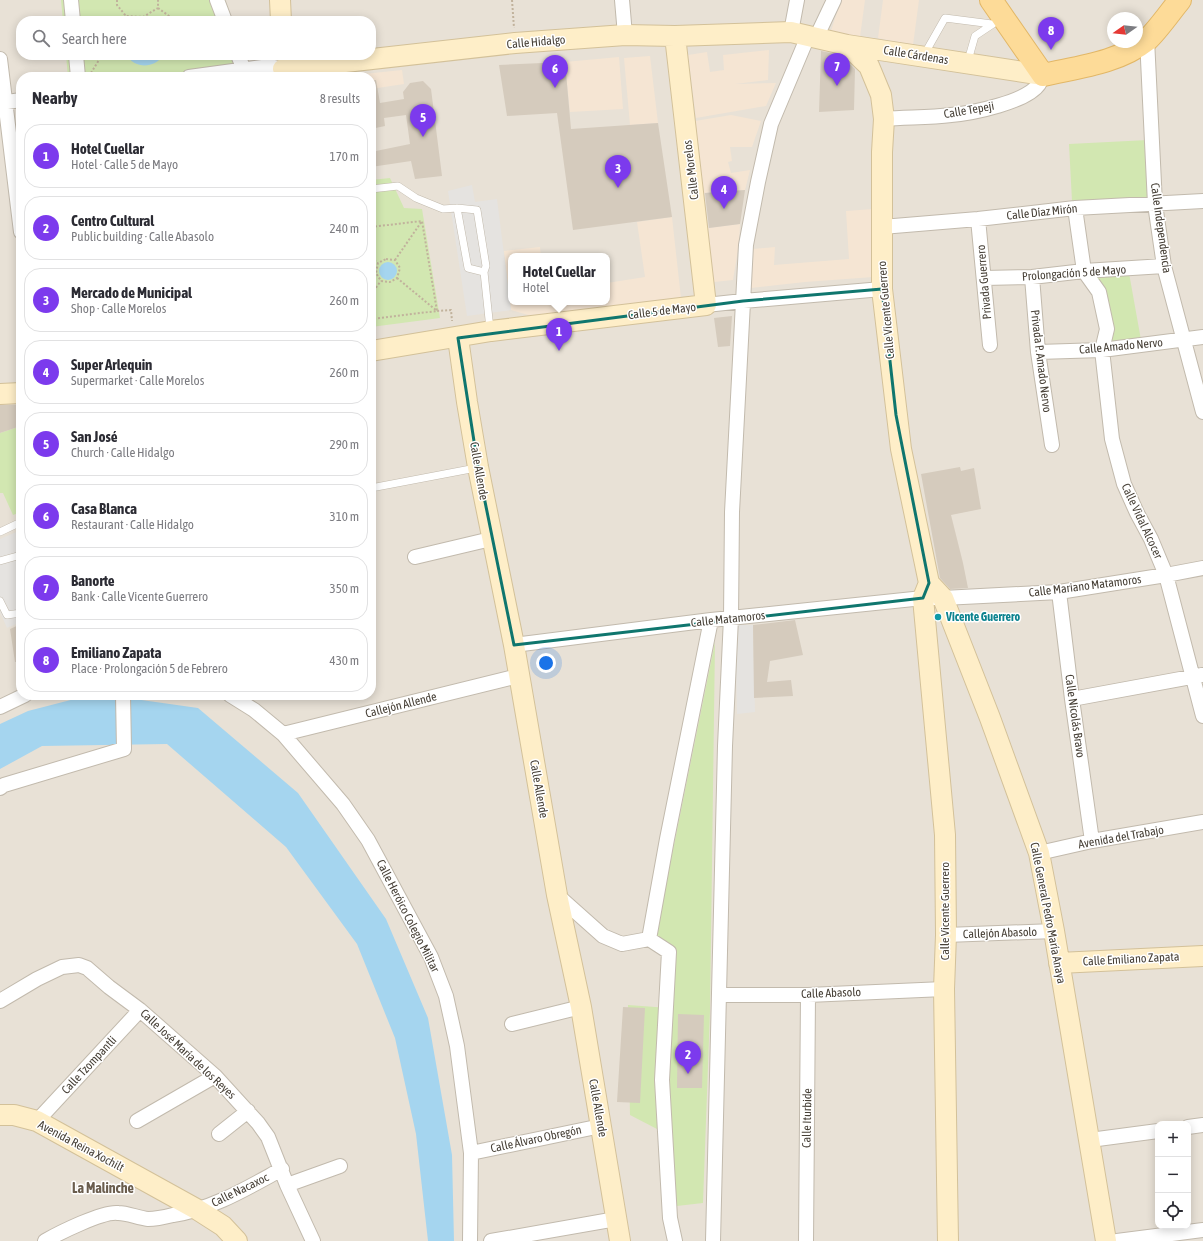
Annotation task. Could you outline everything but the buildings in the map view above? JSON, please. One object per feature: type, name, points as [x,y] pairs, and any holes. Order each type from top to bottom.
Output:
[{"type":"main road","points":[[280,0],[281,16]]},
{"type":"main road","points":[[995,13],[1043,75],[1100,62],[1124,53],[1147,39],[1180,0]]},
{"type":"main road","name":"Calle Hidalgo","points":[[376,57],[515,43],[625,35],[805,35]]},
{"type":"main road","name":"Calle Cárdenas","points":[[805,35],[847,45],[1043,75]]},
{"type":"main road","name":"Calle Morelos","points":[[675,36],[706,305]]},
{"type":"main road","name":"Calle Vicente Guerrero","points":[[847,45],[869,66],[881,95],[884,119],[882,152],[882,289],[901,449],[926,590],[945,835],[946,935],[944,989],[948,1241]]},
{"type":"main road","name":"Calle Hidalgo","points":[[283,67],[351,60]]},
{"type":"main road","name":"Calle 5 de Mayo","points":[[376,350],[491,332],[706,305]]},
{"type":"main road","name":"Calle Allende","points":[[458,338],[478,467],[491,539],[514,645],[518,676],[557,895],[602,1126],[620,1241]]},
{"type":"main road","points":[[0,394],[16,393]]},
{"type":"main road","points":[[926,590],[943,598]]},
{"type":"main road","name":"Calle General Pedro María Anaya","points":[[943,598],[990,718],[1039,853],[1054,930],[1106,1241]]},
{"type":"main road","name":"Calle Emiliano Zapata","points":[[1059,963],[1203,956]]},
{"type":"main road","name":"Avenida Reina Xochilt","points":[[0,1115],[14,1115],[37,1121],[198,1210],[223,1226],[237,1241]]},
{"type":"street","points":[[71,0],[73,16]]},
{"type":"street","points":[[217,0],[223,16]]},
{"type":"street","points":[[622,0],[625,35]]},
{"type":"street","points":[[797,0],[805,35]]},
{"type":"street","points":[[713,1241],[725,746],[731,618],[732,512],[746,246],[771,124],[805,35],[834,0]]},
{"type":"street","name":"Calle Independencia","points":[[1147,39],[1155,204],[1164,266],[1203,412]]},
{"type":"street","points":[[0,59],[2,103],[16,198]]},
{"type":"street","points":[[76,60],[78,72]]},
{"type":"street","points":[[240,60],[244,70]]},
{"type":"street","points":[[229,72],[270,66],[283,67]]},
{"type":"street","name":"Calle Tepeji","points":[[884,119],[952,115],[991,107],[1019,99],[1030,93],[1039,84],[1043,75]]},
{"type":"street","points":[[2,103],[16,101]]},
{"type":"street","name":"Calle Díaz Mirón","points":[[882,227],[978,219],[1075,208],[1203,201]]},
{"type":"street","name":"Calle Vidal Alcocer","points":[[1075,208],[1084,271],[1099,292],[1107,329],[1102,350],[1112,439],[1124,484],[1151,539],[1166,575],[1198,676],[1203,716]]},
{"type":"street","name":"Privada Guerrero","points":[[978,219],[990,345]]},
{"type":"street","name":"Prolongación 5 de Mayo","points":[[984,278],[1164,266]]},
{"type":"street","name":"Privada P. Amado Nervo","points":[[1032,276],[1038,352],[1052,445]]},
{"type":"street","name":"Calle 5 de Mayo","points":[[706,305],[882,289]]},
{"type":"street","name":"Calle Amado Nervo","points":[[1038,352],[1102,350],[1203,337]]},
{"type":"street","points":[[415,557],[491,539]]},
{"type":"street","name":"Calle Mariano Matamoros","points":[[943,598],[1059,592],[1203,568]]},
{"type":"street","name":"Calle Matamoros","points":[[514,645],[731,618],[926,590]]},
{"type":"street","name":"Calle Nicolás Bravo","points":[[1059,592],[1092,841]]},
{"type":"street","points":[[648,939],[711,620]]},
{"type":"street","name":"Callejón Allende","points":[[284,734],[518,676]]},
{"type":"street","points":[[1072,699],[1198,676]]},
{"type":"street","points":[[0,707],[16,699]]},
{"type":"street","points":[[0,788],[4,785],[124,749],[123,700]]},
{"type":"street","name":"Calle Heróico Colegio Militar","points":[[238,700],[254,710],[284,734],[343,804],[368,840],[432,957],[446,996],[457,1046],[471,1153],[470,1241]]},
{"type":"street","name":"Avenida del Trabajo","points":[[1039,853],[1092,841],[1203,822]]},
{"type":"street","points":[[557,895],[603,936],[622,944],[648,939],[670,952],[662,1080],[670,1218],[675,1241]]},
{"type":"street","name":"Callejón Abasolo","points":[[946,935],[1054,930]]},
{"type":"street","name":"Calle José María de los Reyes","points":[[0,1001],[37,978],[62,967],[79,965],[87,968],[109,987],[140,1010],[215,1076],[248,1111],[268,1137],[282,1169],[287,1185],[313,1241]]},
{"type":"street","name":"Calle Abasolo","points":[[719,995],[808,995],[944,989]]},
{"type":"street","name":"Calle Iturbide","points":[[806,1241],[808,995]]},
{"type":"street","points":[[512,1024],[580,1008]]},
{"type":"street","name":"Calle Tzompantli","points":[[37,1121],[140,1010]]},
{"type":"street","points":[[137,1121],[215,1076]]},
{"type":"street","points":[[219,1134],[248,1111]]},
{"type":"street","points":[[1191,1127],[1203,1125]]},
{"type":"street","name":"Calle Álvaro Obregón","points":[[471,1153],[602,1126]]},
{"type":"street","points":[[1090,1140],[1155,1131]]},
{"type":"street","points":[[287,1185],[340,1166]]},
{"type":"street","name":"Calle Nacaxoc","points":[[45,1241],[53,1236],[103,1215],[117,1212],[148,1219],[198,1210],[231,1197],[282,1169]]},
{"type":"street","points":[[491,1241],[616,1218]]},
{"type":"street","points":[[1117,1241],[1203,1230]]},
{"type":"lane","points":[[923,57],[945,18],[995,13]]},
{"type":"lane","points":[[978,65],[969,57],[975,36],[995,13]]},
{"type":"lane","points":[[376,189],[398,186],[416,198],[443,209],[457,208],[477,210],[486,266],[484,272],[491,332]]},
{"type":"lane","points":[[457,208],[468,268],[484,272]]},
{"type":"lane","points":[[376,487],[478,467]]},
{"type":"lane","points":[[0,532],[16,524]]},
{"type":"lane","points":[[0,561],[16,556]]},
{"type":"lane","points":[[0,601],[7,615],[16,614]]},
{"type":"path","points":[[117,0],[117,5],[126,16]]},
{"type":"path","points":[[158,0],[158,8]]},
{"type":"path","points":[[512,0],[515,43]]},
{"type":"path","points":[[147,16],[158,8]]},
{"type":"path","points":[[158,8],[169,16]]},
{"type":"path","points":[[92,72],[99,60]]},
{"type":"path","points":[[376,226],[422,221]]},
{"type":"path","points":[[395,260],[422,221]]},
{"type":"path","points":[[422,221],[437,311]]},
{"type":"path","points":[[380,281],[376,274],[378,263],[386,259],[395,260]]},
{"type":"path","points":[[380,281],[390,282],[397,278],[400,268],[395,260]]},
{"type":"path","points":[[397,278],[437,311]]},
{"type":"path","points":[[376,287],[380,281]]},
{"type":"path","points":[[376,318],[451,310]]},
{"type":"highlighted area","points":[[882,289],[896,415],[929,583],[923,598],[514,645],[478,467],[458,338],[743,301]]},
{"type":"shaded area","points":[[0,0],[1203,0],[1203,1241],[0,1241]]},
{"type":"shaded area","points":[[841,0],[865,0],[860,37],[830,34]]},
{"type":"shaded area","points":[[883,0],[919,0],[913,45],[878,38]]},
{"type":"shaded area","points":[[769,50],[768,80],[735,84],[776,83],[766,106],[696,118],[688,55],[707,52],[710,72],[724,70],[723,55]]},
{"type":"shaded area","points":[[650,56],[658,123],[630,125],[624,58]]},
{"type":"shaded area","points":[[619,57],[623,109],[570,112],[565,62]]},
{"type":"shaded area","points":[[402,70],[404,84],[376,88],[376,73]]},
{"type":"shaded area","points":[[731,115],[761,121],[752,147],[730,147],[732,161],[728,162],[731,173],[750,170],[745,190],[704,193],[695,121]]},
{"type":"shaded area","points":[[472,185],[475,202],[497,199],[508,286],[508,305],[510,305],[511,310],[467,316],[448,191]]},
{"type":"shaded area","points":[[873,209],[873,277],[751,288],[752,249],[775,247],[774,265],[849,259],[846,211]]},
{"type":"shaded area","points":[[672,217],[681,298],[535,317],[511,310],[510,305],[610,305],[610,283],[645,277],[637,222]]},
{"type":"shaded area","points":[[740,224],[739,244],[733,280],[714,282],[708,228]]},
{"type":"shaded area","points":[[540,247],[541,253],[508,253],[508,285],[504,251]]},
{"type":"shaded area","points":[[16,532],[16,624],[7,628],[0,612],[0,539]]},
{"type":"shaded area","points":[[735,625],[753,625],[755,712],[737,714]]},
{"type":"green space","points":[[61,0],[225,0],[231,16],[63,16]]},
{"type":"green space","points":[[66,60],[247,60],[251,72],[68,72]]},
{"type":"green space","points":[[1148,140],[1150,197],[1072,201],[1069,144]]},
{"type":"green space","points":[[390,178],[404,208],[422,209],[440,318],[376,326],[376,179]]},
{"type":"green space","points":[[1129,273],[1141,340],[1109,343],[1093,276]]},
{"type":"green space","points":[[16,428],[16,514],[13,515],[3,493],[0,493],[0,433]]},
{"type":"green space","points":[[715,642],[710,1011],[703,1203],[668,1207],[657,1129],[630,1115],[628,1005],[669,1008],[672,949],[655,939]]},
{"type":"water","points":[[130,60],[160,60],[145,66]]},
{"type":"water","points":[[384,262],[392,262],[397,267],[395,278],[392,280],[384,280],[379,275],[379,267]]},
{"type":"water","points":[[71,700],[141,700],[198,708],[298,793],[386,919],[428,1018],[452,1155],[454,1241],[428,1241],[416,1134],[395,1038],[357,944],[286,847],[167,744],[42,746],[0,769],[0,724],[28,711]]},
{"type":"place","name":"Emiliano Zapata","points":[[1051,50]]},
{"type":"place","name":"Banorte","points":[[837,86]]},
{"type":"place","name":"Casa Blanca","points":[[555,88]]},
{"type":"place","name":"San José","points":[[423,137]]},
{"type":"place","name":"Mercado de Municipal","points":[[618,188]]},
{"type":"place","name":"Super Arlequin","points":[[724,209]]},
{"type":"place","name":"Hotel Cuellar","points":[[559,351]]},
{"type":"place","name":"Vicente Guerrero","points":[[938,617]]},
{"type":"place","name":"Centro Cultural","points":[[688,1074]]},
{"type":"district","name":"La Malinche","points":[[103,1188]]}]
